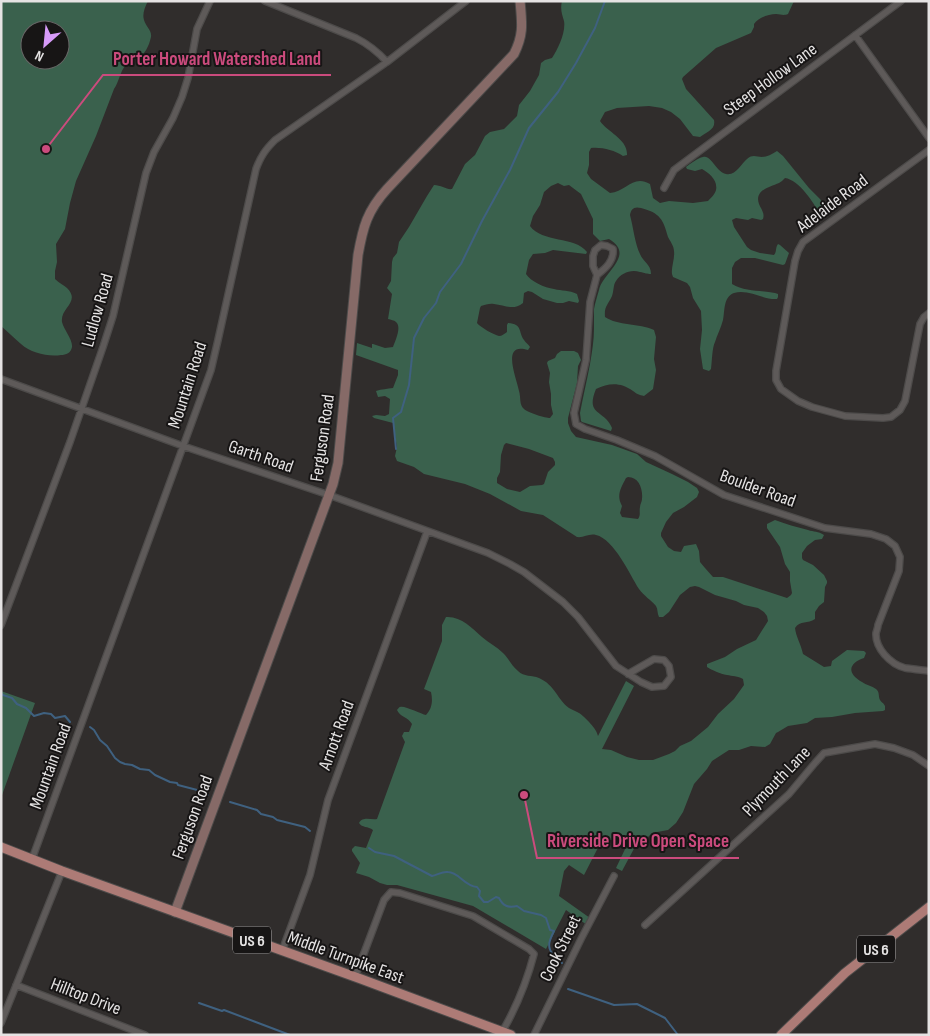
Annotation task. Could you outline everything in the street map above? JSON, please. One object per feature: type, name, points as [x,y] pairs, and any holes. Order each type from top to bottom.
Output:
[{"type":"main road","name":"Middle Turnpike East","points":[[1,847],[62,871],[355,977],[504,1034]]},
{"type":"main road","name":"US 6","points":[[781,1035],[845,973],[927,911]]},
{"type":"street","name":"Ludlow Road","points":[[1,626],[103,347],[113,316],[146,173],[154,152],[173,118],[182,97],[188,78],[197,29],[210,1]]},
{"type":"street","points":[[265,1],[356,38],[368,44],[387,62]]},
{"type":"street","name":"Mountain Road","points":[[32,859],[210,370],[260,157],[275,140],[387,62],[466,1]]},
{"type":"street","name":"Ferguson Road","points":[[175,912],[329,495],[338,463],[358,255],[366,219],[376,201],[514,54],[522,34],[520,1]]},
{"type":"street","name":"Steep Hollow Lane","points":[[664,188],[674,170],[901,1]]},
{"type":"street","points":[[855,35],[929,138]]},
{"type":"street","name":"Adelaide Road","points":[[929,150],[803,242],[795,261],[776,380],[781,389],[798,401],[812,407],[845,416],[883,418],[891,416],[900,410],[905,401],[920,324],[929,313]]},
{"type":"street","name":"Boulder Road","points":[[597,275],[593,266],[592,256],[601,245],[607,246],[612,249],[613,255],[608,265],[597,275],[590,302],[586,360],[574,413],[576,424],[655,456],[724,494],[825,528],[870,534],[886,539],[895,546],[900,556],[900,570],[878,625],[876,634],[878,644],[885,656],[894,664],[929,671]]},
{"type":"street","name":"Garth Road","points":[[1,379],[183,446],[329,495],[488,553],[524,572],[563,602],[616,666],[628,674],[640,682],[652,686],[664,686],[671,677],[669,666],[664,660],[654,660],[628,674]]},
{"type":"street","name":"Arnott Road","points":[[282,950],[310,875],[328,800],[427,532]]},
{"type":"street","name":"Plymouth Lane","points":[[645,925],[789,794],[824,753],[875,744],[907,753],[929,766]]},
{"type":"street","points":[[1,1023],[62,871]]},
{"type":"street","name":"Cook Street","points":[[534,1035],[614,876]]},
{"type":"street","points":[[355,977],[384,900],[391,892],[400,893],[472,916],[529,949],[534,954],[529,972],[504,1034]]},
{"type":"street","name":"Hilltop Drive","points":[[16,985],[145,1035]]},
{"type":"green space","points":[[1,1],[148,1],[143,18],[150,30],[149,44],[142,55],[127,64],[122,70],[76,181],[65,229],[56,244],[57,262],[55,279],[67,288],[72,297],[62,317],[62,322],[72,344],[71,349],[66,354],[45,355],[25,347],[1,326]]},
{"type":"green space","points":[[562,1],[794,1],[788,14],[773,14],[761,18],[754,24],[751,33],[716,48],[683,77],[686,89],[714,120],[714,126],[710,130],[700,137],[693,136],[680,119],[662,108],[649,106],[617,108],[605,112],[600,121],[621,140],[627,155],[623,156],[599,148],[591,148],[589,152],[587,173],[591,179],[610,193],[621,190],[634,182],[644,181],[650,184],[653,198],[660,203],[669,201],[693,203],[708,201],[716,190],[716,183],[712,177],[702,169],[695,171],[687,169],[686,167],[694,161],[706,157],[709,158],[722,173],[730,174],[749,157],[762,157],[777,151],[820,199],[827,210],[826,214],[820,214],[800,187],[785,178],[759,195],[758,199],[763,219],[752,218],[748,220],[736,218],[732,220],[734,227],[751,250],[774,255],[778,244],[789,253],[783,265],[755,258],[741,258],[735,262],[732,268],[732,284],[748,290],[775,293],[778,294],[778,297],[777,299],[772,299],[745,292],[730,295],[725,305],[722,323],[713,348],[711,369],[709,371],[703,369],[700,349],[701,311],[687,283],[673,277],[674,249],[662,221],[653,212],[639,207],[635,208],[630,215],[635,240],[640,254],[650,268],[651,274],[633,271],[626,272],[618,278],[606,308],[605,317],[616,322],[654,330],[656,337],[654,359],[656,370],[653,389],[644,396],[619,385],[610,385],[596,389],[593,398],[594,408],[609,422],[612,428],[611,431],[581,421],[580,413],[593,346],[595,304],[602,283],[616,264],[619,251],[616,245],[609,239],[600,241],[593,234],[593,219],[581,194],[569,185],[564,186],[558,183],[544,192],[530,226],[542,235],[575,244],[587,252],[586,254],[553,250],[533,254],[529,260],[526,274],[534,282],[542,286],[577,294],[578,303],[569,301],[557,303],[543,299],[528,291],[524,293],[523,303],[516,307],[492,304],[481,306],[477,323],[487,331],[499,336],[507,332],[508,323],[518,327],[522,337],[530,347],[528,350],[519,349],[514,351],[512,356],[521,405],[526,411],[537,415],[550,418],[553,414],[548,361],[555,358],[561,351],[574,351],[578,353],[581,360],[578,366],[577,383],[568,418],[571,431],[576,437],[612,445],[637,454],[646,462],[697,488],[699,492],[697,497],[673,513],[666,522],[661,536],[668,547],[674,551],[681,552],[684,546],[696,544],[700,562],[713,577],[723,577],[787,598],[792,593],[790,572],[785,564],[780,547],[767,528],[767,524],[775,520],[824,535],[822,539],[815,540],[807,546],[802,553],[802,558],[824,575],[827,581],[824,602],[815,612],[815,619],[799,624],[795,628],[796,634],[803,654],[824,667],[831,666],[832,661],[847,650],[864,651],[866,653],[864,658],[855,663],[851,668],[853,675],[877,690],[885,710],[815,718],[807,723],[788,726],[776,733],[770,744],[765,747],[751,746],[739,750],[729,750],[712,761],[694,784],[683,812],[676,823],[668,830],[652,833],[642,843],[636,845],[622,871],[616,868],[627,845],[613,840],[602,840],[584,875],[569,865],[564,871],[559,896],[590,918],[587,925],[566,910],[546,949],[473,906],[397,885],[387,885],[356,873],[360,863],[352,849],[355,846],[366,848],[373,830],[359,823],[365,819],[377,819],[405,742],[402,736],[404,732],[409,732],[412,724],[397,710],[399,707],[409,708],[426,715],[431,707],[431,692],[424,689],[442,641],[442,625],[446,617],[457,618],[470,626],[503,653],[520,673],[536,677],[549,684],[569,708],[587,720],[598,736],[626,681],[634,686],[602,749],[611,750],[639,760],[653,760],[675,751],[680,746],[691,741],[708,727],[718,714],[734,699],[744,685],[743,679],[716,672],[707,667],[707,664],[725,657],[756,640],[768,621],[764,612],[758,608],[715,595],[695,586],[690,587],[680,595],[669,612],[663,617],[659,617],[656,606],[639,589],[615,550],[603,538],[596,535],[577,537],[543,515],[521,511],[490,494],[465,484],[424,474],[414,467],[397,461],[393,423],[372,416],[385,416],[389,414],[390,399],[385,396],[378,397],[376,391],[393,388],[398,370],[356,355],[357,343],[372,348],[372,344],[385,348],[393,347],[398,334],[398,324],[388,319],[392,294],[387,288],[391,281],[392,262],[397,253],[399,242],[434,185],[452,189],[465,164],[475,155],[485,136],[490,132],[504,129],[517,116],[519,105],[539,75],[541,63],[552,58],[561,40],[564,21]],"holes":[[[506,443],[553,458],[555,465],[548,472],[544,484],[530,486],[520,492],[507,489],[497,483],[501,455]],[[628,477],[638,481],[641,488],[642,500],[638,519],[622,517],[620,513],[622,506],[619,498],[620,492]]]},
{"type":"green space","points":[[1,691],[35,703],[1,798]]},
{"type":"waterway","points":[[396,449],[393,418],[401,412],[409,385],[414,338],[424,318],[436,303],[440,292],[461,264],[510,170],[529,128],[558,92],[576,63],[595,28],[605,1]]},
{"type":"waterway","points":[[1,693],[12,698],[34,716],[44,713],[51,714],[55,718],[65,716],[70,722]]},
{"type":"waterway","points":[[90,727],[120,762],[149,770],[170,782],[201,791],[208,795]]},
{"type":"waterway","points":[[230,802],[257,810],[261,814],[277,820],[305,827],[310,831]]},
{"type":"waterway","points":[[369,848],[375,852],[394,856],[432,876],[446,872],[455,874],[472,886],[477,887],[480,891],[479,896],[484,902],[488,902],[496,897],[506,906],[517,906],[524,911],[541,915],[546,918],[550,930],[554,931],[549,946],[553,954],[562,963]]},
{"type":"waterway","points":[[568,989],[614,1005],[637,1004],[665,1018],[678,1035]]},
{"type":"waterway","points":[[199,1003],[222,1011],[224,1010],[290,1035]]},
{"type":"place","name":"Porter Howard Watershed Land","points":[[46,149]]},
{"type":"place","name":"Riverside Drive Open Space","points":[[524,795]]}]
